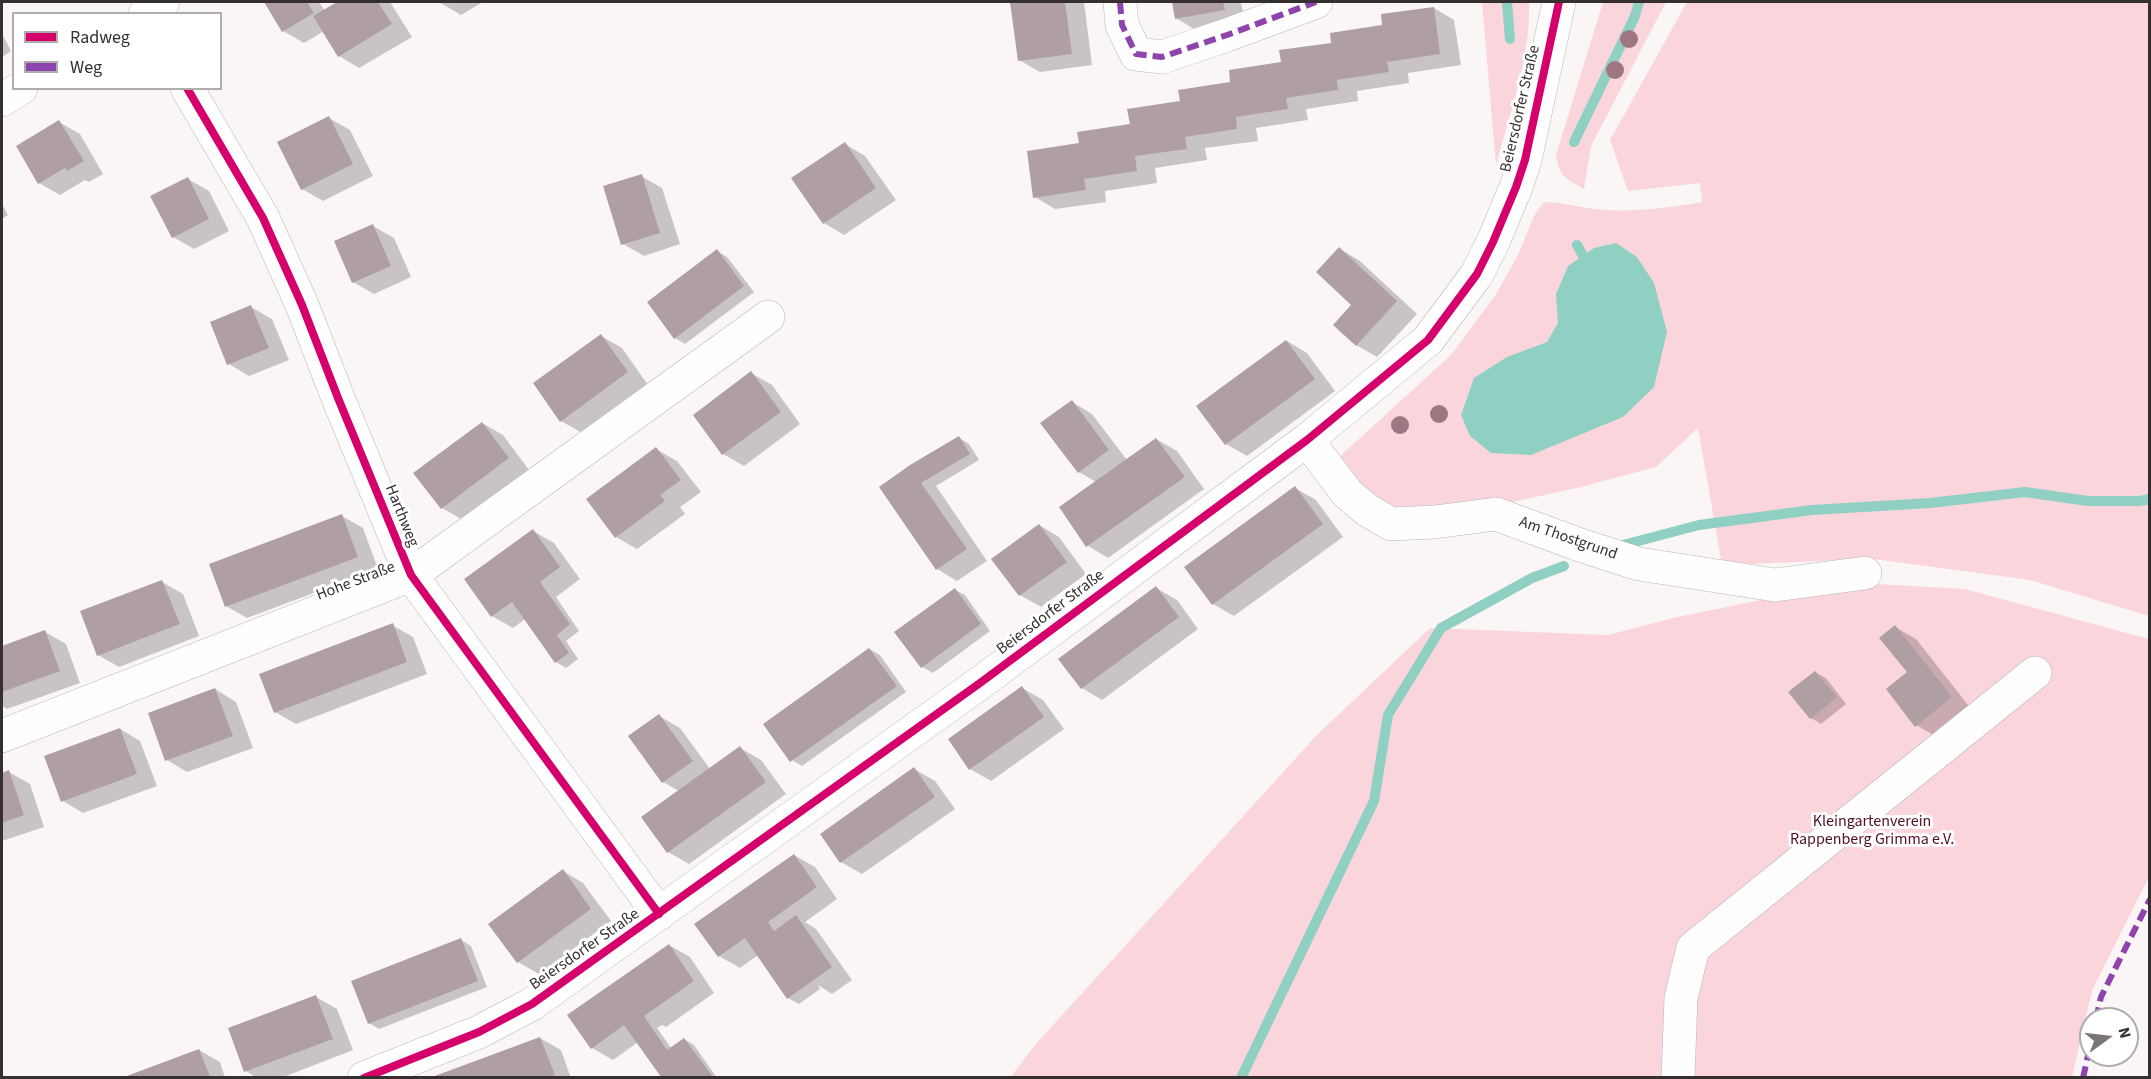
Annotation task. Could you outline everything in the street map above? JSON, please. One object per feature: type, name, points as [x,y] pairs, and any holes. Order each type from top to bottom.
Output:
[{"type":"street","points":[[148,12],[163,2]]},
{"type":"street","points":[[1120,2],[1122,25],[1136,54],[1162,57],[1316,2]]},
{"type":"street","name":"Beiersdorfer Straße","points":[[364,1077],[480,1032],[532,1004],[971,690],[1307,440],[1428,340],[1477,274],[1493,242],[1525,160],[1559,2]]},
{"type":"street","points":[[2,100],[18,90]]},
{"type":"street","name":"Harthweg","points":[[188,90],[267,227],[302,305],[411,575],[659,914]]},
{"type":"street","name":"Hohe Straße","points":[[2,736],[411,575],[768,317]]},
{"type":"street","name":"Am Thostgrund","points":[[1307,440],[1347,493],[1367,510],[1391,524],[1435,522],[1496,514],[1639,564],[1775,585],[1864,573]]},
{"type":"street","points":[[1678,1077],[1681,998],[1693,948],[2035,674]]},
{"type":"green space","points":[[1482,2],[1529,2],[1529,23],[1523,64],[1496,166]]},
{"type":"green space","points":[[1603,2],[1666,2],[1591,146],[1584,189],[1564,176],[1559,168],[1556,155]]},
{"type":"green space","points":[[1687,2],[2149,2],[2149,616],[2030,580],[1873,559],[1722,565],[1698,428],[1656,467],[1577,488],[1494,506],[1384,508],[1337,459],[1452,354],[1496,294],[1518,255],[1535,214],[1544,202],[1595,209],[1635,210],[1702,202],[1700,183],[1628,191],[1610,140]]},
{"type":"green space","name":"Kleingartenverein Rappenberg Grimma e.V.","points":[[1859,583],[1965,589],[2149,639],[2149,877],[2092,991],[2088,1007],[2079,1007],[2079,1047],[2072,1077],[1010,1078],[1034,1046],[1316,736],[1430,628],[1608,635],[1673,618],[1800,592]]},
{"type":"shaded area","points":[[1616,243],[1637,257],[1654,283],[1667,332],[1654,387],[1623,417],[1531,455],[1491,453],[1470,436],[1461,415],[1474,378],[1507,357],[1547,342],[1558,323],[1556,294],[1568,266],[1594,248]]},
{"type":"building","points":[[264,2],[307,2],[314,13],[282,32]]},
{"type":"building","points":[[337,2],[378,2],[392,24],[338,57],[313,16]]},
{"type":"building","points":[[1010,2],[1065,2],[1072,54],[1018,61]]},
{"type":"building","points":[[1172,2],[1223,2],[1225,10],[1175,19]]},
{"type":"building","points":[[1434,7],[1440,54],[1387,62],[1389,72],[1337,80],[1338,90],[1286,98],[1288,109],[1236,117],[1237,129],[1185,137],[1187,149],[1135,156],[1137,171],[1084,179],[1086,190],[1033,198],[1027,151],[1079,143],[1077,132],[1130,124],[1127,109],[1180,101],[1178,90],[1230,82],[1229,70],[1281,62],[1279,50],[1331,43],[1330,33],[1382,25],[1381,14]]},
{"type":"building","points":[[329,116],[353,164],[301,190],[277,142]]},
{"type":"building","points":[[59,120],[84,161],[67,171],[65,168],[38,184],[16,146]]},
{"type":"building","points":[[845,142],[876,188],[823,224],[791,178]]},
{"type":"building","points":[[642,174],[660,233],[621,245],[603,186]]},
{"type":"building","points":[[188,177],[209,219],[172,238],[150,196]]},
{"type":"building","points":[[373,224],[391,266],[352,283],[334,241]]},
{"type":"building","points":[[1339,247],[1397,301],[1356,346],[1333,325],[1351,305],[1316,272]]},
{"type":"building","points":[[717,249],[744,286],[674,339],[647,302]]},
{"type":"building","points":[[251,305],[269,348],[227,365],[210,322]]},
{"type":"building","points":[[601,334],[628,372],[560,422],[533,383]]},
{"type":"building","points":[[1286,340],[1315,379],[1225,445],[1196,406]]},
{"type":"building","points":[[751,371],[781,412],[722,455],[693,415]]},
{"type":"building","points":[[1072,400],[1109,450],[1078,473],[1040,423]]},
{"type":"building","points":[[482,422],[509,458],[441,509],[413,473]]},
{"type":"building","points":[[959,436],[970,454],[921,483],[967,549],[936,570],[879,487],[910,465]]},
{"type":"building","points":[[1156,438],[1185,477],[1086,547],[1059,507]]},
{"type":"building","points":[[656,447],[681,480],[660,495],[665,501],[615,538],[586,499]]},
{"type":"building","points":[[1295,486],[1323,524],[1212,605],[1184,567]]},
{"type":"building","points":[[342,514],[358,557],[225,607],[209,564]]},
{"type":"building","points":[[1039,524],[1067,562],[1019,596],[991,559]]},
{"type":"building","points":[[533,529],[560,567],[540,582],[570,624],[557,635],[569,653],[555,663],[512,602],[491,617],[464,579]]},
{"type":"building","points":[[162,580],[180,624],[97,656],[80,611]]},
{"type":"building","points":[[1156,586],[1179,617],[1081,689],[1058,659]]},
{"type":"building","points":[[955,588],[981,624],[921,668],[894,632]]},
{"type":"building","points":[[393,623],[407,662],[274,713],[259,674]]},
{"type":"building","points":[[1895,625],[1952,697],[1915,727],[1886,689],[1907,672],[1879,638]]},
{"type":"building","points":[[45,630],[60,671],[2,692],[2,646]]},
{"type":"building","points":[[869,648],[897,686],[790,762],[763,724]]},
{"type":"building","points":[[1815,671],[1837,697],[1810,719],[1788,692]]},
{"type":"building","points":[[1022,686],[1044,717],[969,770],[948,739]]},
{"type":"building","points":[[215,688],[233,736],[165,761],[148,713]]},
{"type":"building","points":[[659,714],[693,761],[662,783],[628,736]]},
{"type":"building","points":[[120,728],[137,774],[61,802],[44,756]]},
{"type":"building","points":[[740,746],[766,782],[667,853],[641,817]]},
{"type":"building","points":[[914,767],[935,797],[840,863],[820,834]]},
{"type":"building","points":[[9,770],[24,815],[2,823],[2,773]]},
{"type":"building","points":[[794,854],[817,887],[768,922],[774,931],[796,915],[832,967],[787,999],[745,938],[718,957],[694,924]]},
{"type":"building","points":[[563,869],[591,909],[517,963],[488,924]]},
{"type":"building","points":[[461,938],[478,981],[368,1024],[351,981]]},
{"type":"building","points":[[669,944],[694,981],[644,1016],[667,1050],[684,1038],[713,1077],[661,1077],[624,1025],[591,1049],[567,1015]]},
{"type":"building","points":[[316,995],[333,1039],[244,1072],[228,1028]]},
{"type":"building","points":[[540,1037],[555,1075],[548,1077],[432,1077]]},
{"type":"building","points":[[199,1049],[210,1077],[124,1077]]},
{"type":"waterway","points":[[1507,2],[1510,39]]},
{"type":"waterway","points":[[1574,142],[1635,16],[1639,2]]},
{"type":"waterway","points":[[1577,245],[1583,256]]},
{"type":"waterway","points":[[1623,545],[1699,525],[1812,510],[1930,503],[2025,492],[2088,501],[2150,499]]},
{"type":"waterway","points":[[1241,1078],[1374,801],[1388,715],[1441,628],[1532,578],[1564,566]]},
{"type":"marked path","points":[[1120,2],[1122,25],[1136,54],[1162,57],[1316,2]]},
{"type":"marked path","points":[[2099,1007],[2101,997],[2150,899]]},
{"type":"marked path","points":[[2083,1078],[2085,1067]]},
{"type":"cycle path","points":[[364,1078],[479,1032],[532,1004],[980,683],[1307,440],[1428,340],[1477,274],[1516,187],[1525,160],[1559,2]]},
{"type":"cycle path","points":[[188,90],[263,218],[302,305],[411,575],[659,914]]}]
